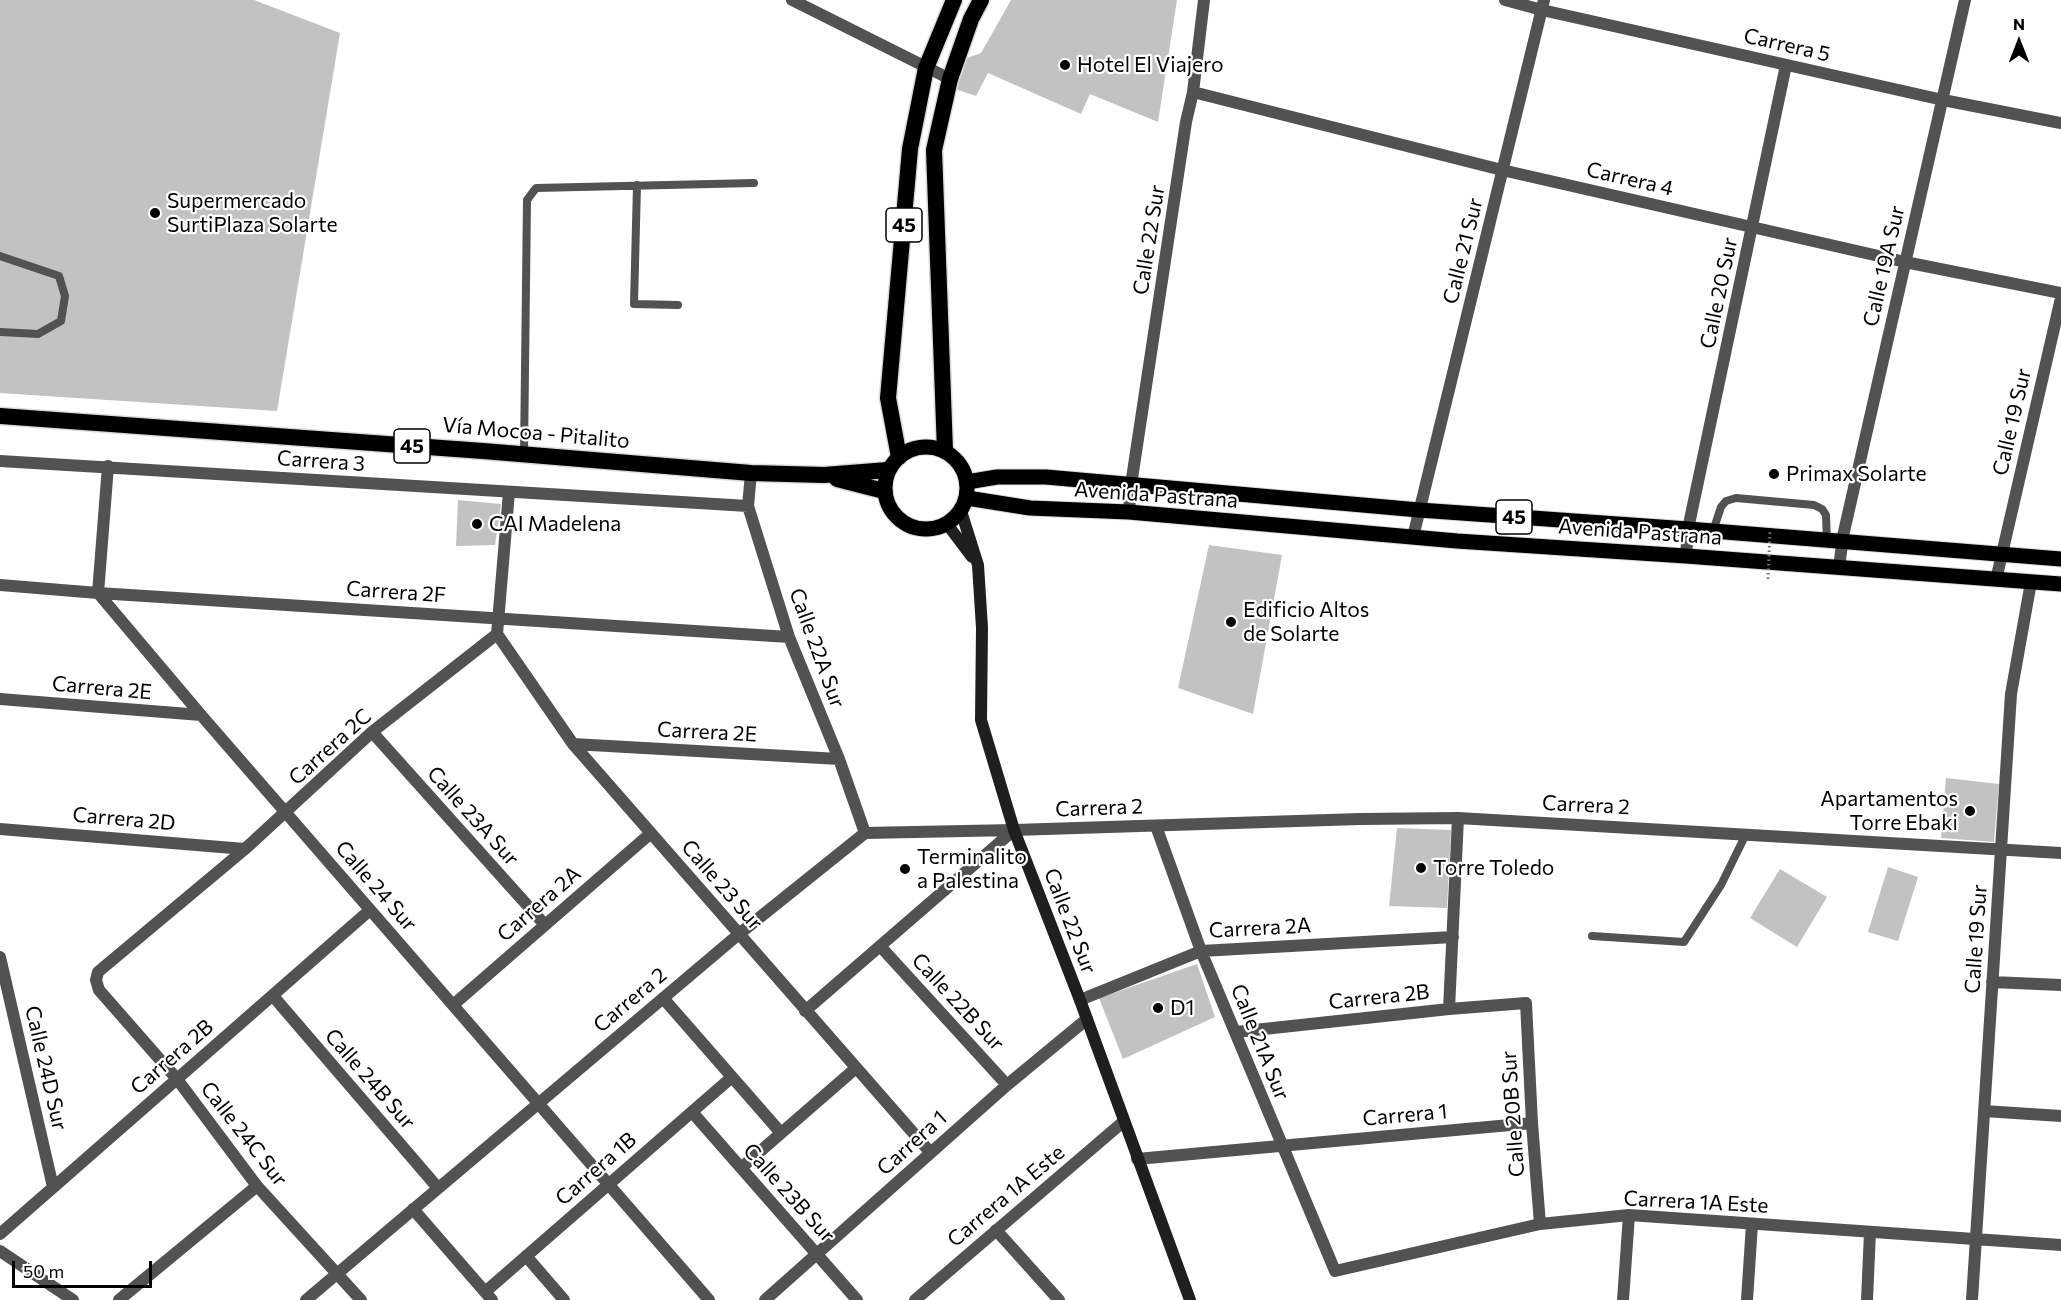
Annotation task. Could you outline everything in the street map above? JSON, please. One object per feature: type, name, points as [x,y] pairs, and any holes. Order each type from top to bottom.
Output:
[{"type":"highway","name":"45","points":[[893,463],[888,398],[910,149],[926,68],[954,0]]},
{"type":"highway","name":"45","points":[[945,451],[934,150],[950,79],[971,20],[981,0]]},
{"type":"highway","name":"Vía Mocoa - Pitalito","points":[[0,416],[751,473],[824,475],[893,463]]},
{"type":"highway","points":[[824,475],[884,491]]},
{"type":"main road","points":[[921,447],[945,451],[960,464],[967,482],[964,504],[947,524],[927,530],[906,525],[891,511],[884,491],[893,463],[921,447]]},
{"type":"main road","name":"Avenida Pastrana","points":[[967,482],[997,477],[1046,477],[1419,510],[2061,559]]},
{"type":"main road","name":"Avenida Pastrana","points":[[964,504],[1129,512],[1457,542],[1686,556],[2061,584]]},
{"type":"main road","name":"Calle 22 Sur","points":[[964,504],[978,565],[982,628],[981,720],[1014,830],[1080,1000],[1190,1300]]},
{"type":"main road","points":[[947,524],[978,565]]},
{"type":"street","points":[[792,0],[950,79]]},
{"type":"street","name":"Calle 22 Sur","points":[[1129,512],[1131,485],[1186,122],[1193,92],[1204,0]]},
{"type":"street","name":"Carrera 5","points":[[1505,0],[1543,5],[1786,65],[1942,100],[2061,123]]},
{"type":"street","name":"Calle 19A Sur","points":[[1839,568],[1835,541],[1905,262],[1965,0]]},
{"type":"street","name":"Calle 21 Sur","points":[[1413,537],[1543,5]]},
{"type":"street","name":"Calle 20 Sur","points":[[1686,556],[1688,529],[1786,65]]},
{"type":"street","name":"Carrera 4","points":[[1193,92],[1502,170],[2061,296]]},
{"type":"street","name":"Calle 19 Sur","points":[[1996,580],[2061,296]]},
{"type":"street","name":"Carrera 3","points":[[0,461],[748,506]]},
{"type":"street","points":[[98,593],[108,466]]},
{"type":"street","name":"Calle 22A Sur","points":[[751,473],[748,506],[789,637],[839,759],[865,833]]},
{"type":"street","points":[[497,634],[508,492]]},
{"type":"street","name":"Calle 19 Sur","points":[[1972,1300],[2011,694],[2031,582]]},
{"type":"street","name":"Carrera 2F","points":[[0,585],[789,637]]},
{"type":"street","name":"Calle 24 Sur","points":[[98,593],[201,716],[709,1300]]},
{"type":"street","name":"Carrera 2C","points":[[99,990],[96,984],[98,972],[245,849],[372,732],[497,634]]},
{"type":"street","name":"Calle 23 Sur","points":[[497,634],[573,744],[930,1152]]},
{"type":"street","name":"Carrera 2E","points":[[0,699],[201,716]]},
{"type":"street","name":"Calle 23A Sur","points":[[372,732],[545,925]]},
{"type":"street","name":"Carrera 2E","points":[[573,744],[839,759]]},
{"type":"street","points":[[1449,1009],[1458,818]]},
{"type":"street","name":"Carrera 2","points":[[306,1300],[739,934],[865,833],[1458,818],[2061,853]]},
{"type":"street","name":"Calle 21A Sur","points":[[1156,826],[1201,951],[1335,1271]]},
{"type":"street","name":"Carrera 2D","points":[[0,829],[245,849]]},
{"type":"street","points":[[806,1011],[1014,830]]},
{"type":"street","name":"Carrera 2A","points":[[453,1005],[651,833]]},
{"type":"street","name":"Carrera 2B","points":[[0,1234],[370,910]]},
{"type":"street","name":"Carrera 2A","points":[[1080,1000],[1201,951],[1453,937]]},
{"type":"street","name":"Calle 22B Sur","points":[[880,946],[1007,1085]]},
{"type":"street","name":"Calle 24D Sur","points":[[0,957],[4,993],[53,1187]]},
{"type":"street","points":[[1992,982],[2061,985]]},
{"type":"street","name":"Calle 24C Sur","points":[[99,990],[177,1078],[257,1185],[361,1300]]},
{"type":"street","name":"Calle 24B Sur","points":[[273,996],[438,1188]]},
{"type":"street","points":[[663,998],[781,1133]]},
{"type":"street","name":"Carrera 2B","points":[[1236,1032],[1526,1003]]},
{"type":"street","name":"Calle 20B Sur","points":[[1526,1003],[1540,1224]]},
{"type":"street","name":"Carrera 1","points":[[765,1300],[930,1152],[1087,1019]]},
{"type":"street","points":[[741,1168],[856,1068]]},
{"type":"street","name":"Carrera 1B","points":[[489,1296],[526,1256],[732,1077]]},
{"type":"street","points":[[1984,1111],[2061,1116]]},
{"type":"street","name":"Calle 23B Sur","points":[[692,1112],[857,1300]]},
{"type":"street","name":"Carrera 1A Este","points":[[919,1299],[996,1230],[1124,1122]]},
{"type":"street","name":"Carrera 1","points":[[1137,1159],[1532,1123]]},
{"type":"street","points":[[119,1300],[257,1185]]},
{"type":"street","points":[[413,1209],[489,1296]]},
{"type":"street","points":[[1623,1300],[1629,1215]]},
{"type":"street","name":"Carrera 1A Este","points":[[1335,1271],[1540,1224],[1629,1215],[2061,1245]]},
{"type":"street","points":[[1747,1300],[1752,1224]]},
{"type":"street","points":[[996,1230],[1059,1300]]},
{"type":"street","points":[[1867,1300],[1870,1232]]},
{"type":"street","points":[[0,1251],[73,1300]]},
{"type":"street","points":[[526,1256],[564,1300]]},
{"type":"lane","points":[[524,454],[527,200],[536,188],[754,183]]},
{"type":"lane","points":[[637,186],[634,304],[678,305]]},
{"type":"lane","points":[[0,256],[59,276],[65,296],[61,321],[38,334],[0,332]]},
{"type":"lane","points":[[1713,531],[1721,507],[1726,501],[1747,498],[1814,505],[1822,509],[1826,515],[1835,541]]},
{"type":"lane","points":[[1592,936],[1684,942],[1721,885],[1746,834]]},
{"type":"path","points":[[1768,579],[1770,531]]},
{"type":"building","name":"Supermercado SurtiPlaza Solarte","points":[[0,0],[254,0],[340,33],[277,411],[0,393]]},
{"type":"building","name":"Hotel El Viajero","points":[[1011,0],[1177,0],[1158,122],[1090,94],[1081,114],[988,73],[976,96],[955,89],[967,58],[981,53]]},
{"type":"building","name":"CAI Madelena","points":[[458,500],[501,504],[495,545],[456,546]]},
{"type":"building","name":"Edificio Altos de Solarte","points":[[1209,545],[1282,555],[1253,714],[1178,688]]},
{"type":"building","name":"Apartamentos Torre Ebaki","points":[[1946,778],[1999,784],[1994,842],[1941,838]]},
{"type":"building","name":"Torre Toledo","points":[[1397,828],[1451,830],[1447,908],[1389,906]]},
{"type":"building","points":[[1888,867],[1918,877],[1898,941],[1868,932]]},
{"type":"building","points":[[1780,869],[1827,897],[1797,947],[1750,918]]},
{"type":"building","name":"D1","points":[[1197,964],[1215,1017],[1123,1059],[1099,998]]},
{"type":"place","name":"Hotel El Viajero","points":[[1065,65]]},
{"type":"place","name":"Supermercado SurtiPlaza Solarte","points":[[155,213]]},
{"type":"place","name":"Primax Solarte","points":[[1774,474]]},
{"type":"place","name":"CAI Madelena","points":[[477,524]]},
{"type":"place","name":"Edificio Altos de Solarte","points":[[1231,622]]},
{"type":"place","name":"Apartamentos Torre Ebaki","points":[[1970,811]]},
{"type":"place","name":"Torre Toledo","points":[[1421,868]]},
{"type":"place","name":"Terminalito a Palestina","points":[[905,869]]},
{"type":"place","name":"D1","points":[[1158,1008]]}]
